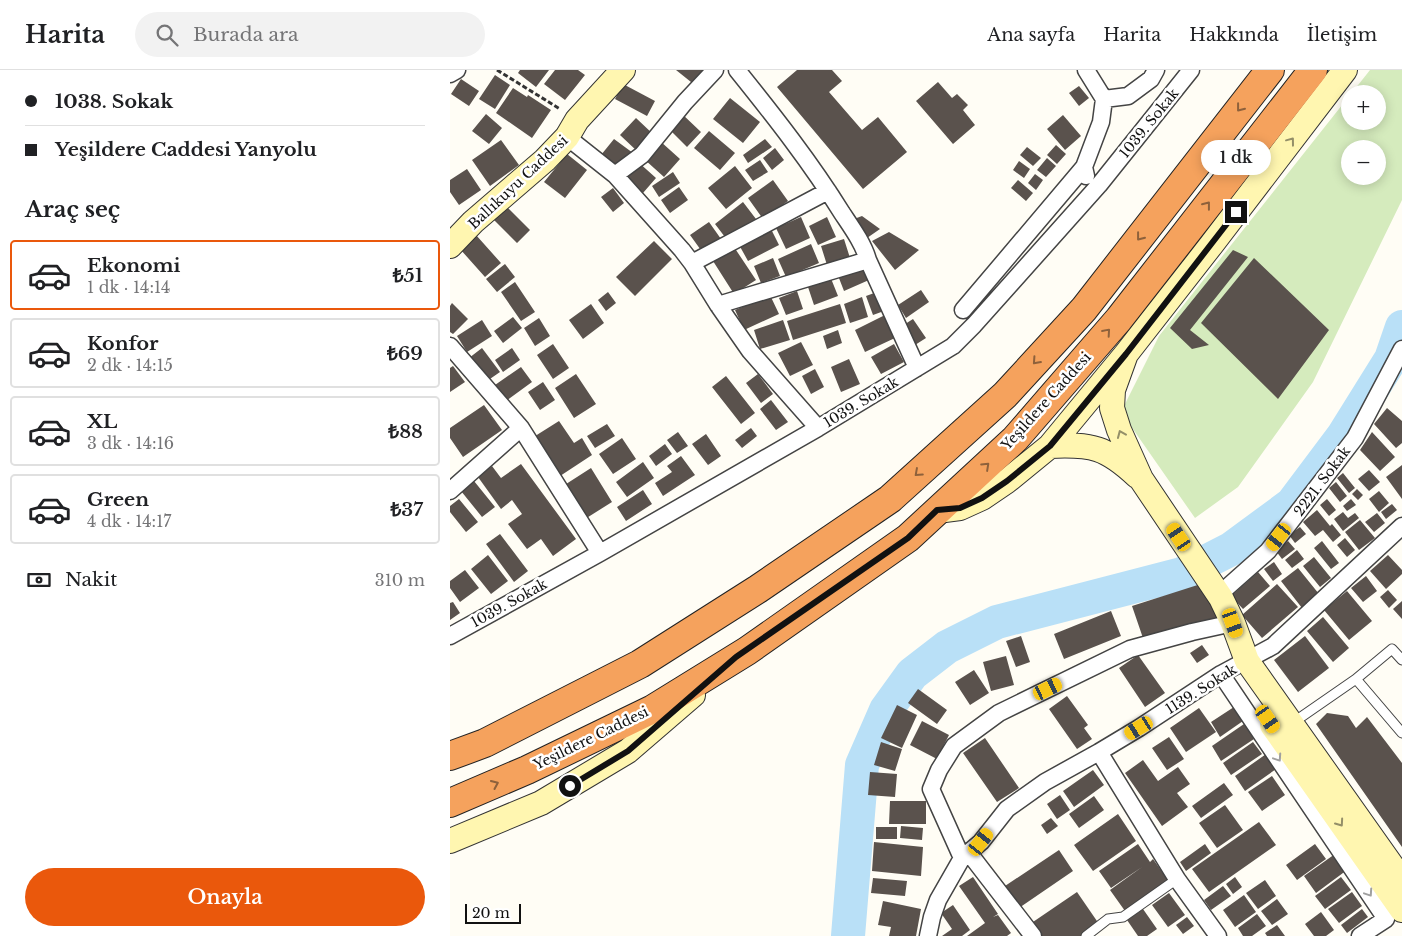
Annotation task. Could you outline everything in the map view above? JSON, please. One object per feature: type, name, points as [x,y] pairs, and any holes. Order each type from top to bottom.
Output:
[{"type":"highway","points":[[450,756],[485,743],[640,664],[758,589],[890,499],[1005,395],[1084,309],[1270,70]]},
{"type":"highway","name":"Yeşildere Caddesi","points":[[450,803],[527,770],[653,709],[736,657],[908,538],[1015,439],[1119,319],[1313,70]]},
{"type":"main road","name":"Ballıkuyu Caddesi","points":[[450,246],[473,222],[545,160],[623,70]]},
{"type":"main road","points":[[937,510],[960,508],[982,498],[1007,481],[1050,446],[1126,354],[1345,70]]},
{"type":"main road","points":[[1126,354],[1113,390],[1112,408],[1119,430],[1141,478],[1221,598],[1233,623],[1247,661],[1247,690],[1284,729],[1402,880]]},
{"type":"main road","points":[[1050,446],[1075,445],[1093,447],[1109,454],[1141,478]]},
{"type":"main road","points":[[450,841],[541,803],[628,751],[736,657]]},
{"type":"main road","points":[[1299,749],[1402,910]]},
{"type":"street","points":[[450,74],[457,70]]},
{"type":"street","points":[[615,175],[642,155],[685,102],[715,70]]},
{"type":"street","points":[[737,70],[828,191],[864,249],[917,368]]},
{"type":"street","points":[[963,310],[1084,167],[1101,122],[1104,99],[1086,70]]},
{"type":"street","points":[[1104,99],[1128,96],[1152,79],[1156,70]]},
{"type":"street","name":"1039. Sokak","points":[[450,636],[600,553],[818,428],[953,346],[1091,194],[1191,70]]},
{"type":"street","points":[[572,129],[692,263],[718,305],[750,350],[818,428]]},
{"type":"street","points":[[1084,167],[1091,194]]},
{"type":"street","points":[[692,263],[828,191]]},
{"type":"street","points":[[718,305],[868,260]]},
{"type":"street","points":[[450,346],[521,428],[600,553]]},
{"type":"street","name":"2221. Sokak","points":[[1221,598],[1223,591],[1268,551],[1355,438],[1402,349]]},
{"type":"street","points":[[450,492],[521,428]]},
{"type":"street","name":"1139. Sokak","points":[[928,936],[938,900],[965,855],[981,842],[1007,809],[1045,782],[1139,728],[1221,674],[1273,646],[1402,526]]},
{"type":"street","points":[[1033,936],[965,855],[931,789],[939,770],[954,746],[999,713],[1130,649],[1233,623]]},
{"type":"street","points":[[1221,674],[1386,919],[1360,936]]},
{"type":"street","points":[[1099,752],[1177,879],[1218,936]]},
{"type":"lane","points":[[1284,729],[1356,679],[1392,649],[1402,660]]},
{"type":"lane","points":[[1356,679],[1402,733]]},
{"type":"lane","points":[[1086,936],[1108,919],[1123,917],[1177,879]]},
{"type":"path","points":[[497,70],[572,129]]},
{"type":"green space","points":[[1370,70],[1402,70],[1402,200],[1313,382],[1238,487],[1195,518],[1121,412],[1159,336],[1341,106],[1341,130],[1386,130],[1386,85],[1358,85]]},
{"type":"building","points":[[520,70],[549,70],[536,87],[518,73]]},
{"type":"building","points":[[555,70],[578,70],[585,75],[565,100],[544,84]]},
{"type":"building","points":[[676,70],[705,70],[696,86]]},
{"type":"building","points":[[797,70],[832,70],[842,81],[829,92],[862,130],[878,117],[907,152],[863,189],[777,87]]},
{"type":"building","points":[[495,75],[510,85],[495,109],[479,99]]},
{"type":"building","points":[[461,79],[479,91],[469,106],[451,94]]},
{"type":"building","points":[[938,82],[952,98],[957,94],[968,105],[963,110],[975,125],[953,144],[916,101]]},
{"type":"building","points":[[623,84],[655,101],[647,116],[615,99]]},
{"type":"building","points":[[1079,86],[1089,98],[1079,106],[1069,93]]},
{"type":"building","points":[[513,88],[551,110],[532,138],[496,113]]},
{"type":"building","points":[[730,98],[760,122],[743,143],[713,119]]},
{"type":"building","points":[[681,113],[701,132],[687,147],[667,127]]},
{"type":"building","points":[[486,114],[502,128],[489,144],[472,131]]},
{"type":"building","points":[[1063,115],[1081,136],[1065,150],[1047,129]]},
{"type":"building","points":[[636,118],[654,135],[638,152],[620,135]]},
{"type":"building","points":[[709,131],[735,153],[720,170],[694,148]]},
{"type":"building","points":[[614,139],[633,153],[620,170],[601,155]]},
{"type":"building","points":[[765,139],[772,147],[748,163],[743,155]]},
{"type":"building","points":[[501,140],[519,165],[490,186],[472,160]]},
{"type":"building","points":[[660,141],[680,159],[664,177],[644,159]]},
{"type":"building","points":[[1056,145],[1066,154],[1057,164],[1047,155]]},
{"type":"building","points":[[1027,147],[1041,158],[1033,166],[1020,155]]},
{"type":"building","points":[[775,148],[784,160],[772,170],[763,158]]},
{"type":"building","points":[[567,154],[587,170],[565,198],[544,182]]},
{"type":"building","points":[[1047,158],[1056,166],[1046,177],[1037,170]]},
{"type":"building","points":[[760,160],[768,172],[753,181],[745,170]]},
{"type":"building","points":[[637,161],[656,178],[643,193],[624,176]]},
{"type":"building","points":[[1019,161],[1030,169],[1024,178],[1013,170]]},
{"type":"building","points":[[735,166],[752,188],[726,209],[708,188]]},
{"type":"building","points":[[467,169],[481,190],[459,205],[450,192],[450,180]]},
{"type":"building","points":[[673,172],[680,183],[659,197],[652,186]]},
{"type":"building","points":[[1035,174],[1043,180],[1036,190],[1028,183]]},
{"type":"building","points":[[773,180],[788,201],[763,219],[748,198]]},
{"type":"building","points":[[1018,180],[1033,193],[1026,201],[1011,188]]},
{"type":"building","points":[[679,187],[688,200],[670,213],[661,200]]},
{"type":"building","points":[[613,188],[624,203],[613,212],[601,197]]},
{"type":"building","points":[[743,202],[756,219],[728,241],[715,224]]},
{"type":"building","points":[[505,205],[530,230],[517,243],[492,218]]},
{"type":"building","points":[[862,216],[880,229],[867,238],[854,219]]},
{"type":"building","points":[[801,217],[810,238],[786,249],[776,228]]},
{"type":"building","points":[[827,217],[836,237],[818,245],[809,226]]},
{"type":"building","points":[[709,222],[721,239],[703,253],[690,235]]},
{"type":"building","points":[[770,227],[779,245],[748,261],[738,243]]},
{"type":"building","points":[[889,232],[919,250],[895,270],[872,241]]},
{"type":"building","points":[[476,235],[501,263],[485,277],[460,249]]},
{"type":"building","points":[[844,239],[850,258],[827,265],[821,246]]},
{"type":"building","points":[[654,241],[672,259],[635,296],[616,277]]},
{"type":"building","points":[[811,244],[819,263],[786,277],[778,259]]},
{"type":"building","points":[[734,247],[756,280],[734,294],[713,261]]},
{"type":"building","points":[[1233,250],[1248,257],[1190,330],[1209,345],[1192,349],[1170,328]]},
{"type":"building","points":[[773,258],[780,276],[761,283],[754,266]]},
{"type":"building","points":[[1254,258],[1329,330],[1278,399],[1201,323]]},
{"type":"building","points":[[862,262],[869,280],[844,291],[837,273]]},
{"type":"building","points":[[505,264],[515,277],[497,292],[486,279]]},
{"type":"building","points":[[830,276],[838,296],[814,305],[807,284]]},
{"type":"building","points":[[515,282],[535,312],[521,321],[501,292]]},
{"type":"building","points":[[921,290],[929,302],[906,318],[898,305]]},
{"type":"building","points":[[797,291],[803,309],[786,315],[779,298]]},
{"type":"building","points":[[608,292],[616,303],[606,311],[598,300]]},
{"type":"building","points":[[877,292],[884,311],[873,315],[866,296]]},
{"type":"building","points":[[770,295],[779,314],[744,330],[735,310]]},
{"type":"building","points":[[862,297],[868,317],[850,323],[844,304]]},
{"type":"building","points":[[452,303],[468,319],[453,334],[450,332],[450,306]]},
{"type":"building","points":[[591,304],[604,323],[583,339],[569,320]]},
{"type":"building","points":[[840,304],[846,323],[793,340],[787,321]]},
{"type":"building","points":[[885,315],[895,338],[865,352],[855,330]]},
{"type":"building","points":[[513,317],[522,328],[503,343],[494,331]]},
{"type":"building","points":[[539,318],[550,336],[535,346],[524,328]]},
{"type":"building","points":[[913,319],[926,338],[915,345],[902,326]]},
{"type":"building","points":[[482,320],[492,336],[467,352],[457,336]]},
{"type":"building","points":[[783,320],[790,340],[760,349],[754,330]]},
{"type":"building","points":[[838,330],[842,343],[827,349],[823,336]]},
{"type":"building","points":[[801,342],[813,365],[790,376],[778,353]]},
{"type":"building","points":[[553,344],[569,368],[553,379],[537,355]]},
{"type":"building","points":[[894,344],[904,362],[881,374],[871,357]]},
{"type":"building","points":[[482,348],[500,372],[487,381],[469,358]]},
{"type":"building","points":[[512,348],[520,360],[503,372],[495,360]]},
{"type":"building","points":[[849,359],[860,384],[841,392],[831,367]]},
{"type":"building","points":[[453,366],[465,382],[450,392],[450,368]]},
{"type":"building","points":[[521,367],[532,382],[506,401],[495,385]]},
{"type":"building","points":[[815,369],[824,387],[811,394],[802,376]]},
{"type":"building","points":[[576,374],[596,404],[574,418],[555,388]]},
{"type":"building","points":[[758,374],[773,394],[761,403],[746,383]]},
{"type":"building","points":[[726,376],[755,413],[741,424],[712,387]]},
{"type":"building","points":[[543,382],[555,400],[540,410],[528,392]]},
{"type":"building","points":[[771,400],[788,422],[776,430],[760,409]]},
{"type":"building","points":[[484,405],[502,430],[463,457],[450,438],[450,428]]},
{"type":"building","points":[[1387,408],[1402,421],[1402,443],[1396,448],[1374,424]]},
{"type":"building","points":[[559,421],[574,443],[582,438],[592,455],[557,478],[532,438]]},
{"type":"building","points":[[607,424],[615,436],[595,448],[587,436]]},
{"type":"building","points":[[751,428],[757,436],[742,448],[735,440]]},
{"type":"building","points":[[678,432],[688,446],[677,453],[667,440]]},
{"type":"building","points":[[1372,432],[1395,457],[1380,471],[1360,450]]},
{"type":"building","points":[[706,434],[721,456],[708,465],[692,444]]},
{"type":"building","points":[[622,438],[636,459],[613,474],[599,454]]},
{"type":"building","points":[[665,444],[672,454],[656,466],[649,456]]},
{"type":"building","points":[[681,456],[695,475],[663,496],[655,483],[672,472],[667,466]]},
{"type":"building","points":[[643,462],[654,478],[627,497],[616,482]]},
{"type":"building","points":[[521,464],[576,539],[553,556],[541,539],[527,549],[508,524],[522,514],[512,500],[501,509],[478,477],[492,466],[501,478]]},
{"type":"building","points":[[1402,465],[1402,499],[1386,477]]},
{"type":"building","points":[[591,468],[612,502],[585,519],[563,486]]},
{"type":"building","points":[[1369,470],[1380,482],[1369,491],[1358,479]]},
{"type":"building","points":[[1343,473],[1355,488],[1349,493],[1337,478]]},
{"type":"building","points":[[474,481],[495,507],[482,517],[461,491]]},
{"type":"building","points":[[1336,482],[1347,496],[1340,502],[1329,488]]},
{"type":"building","points":[[1357,489],[1363,495],[1358,500],[1352,494]]},
{"type":"building","points":[[643,490],[652,504],[626,521],[617,507]]},
{"type":"building","points":[[1379,491],[1389,503],[1379,512],[1369,499]]},
{"type":"building","points":[[459,499],[478,522],[466,532],[450,512],[450,506]]},
{"type":"building","points":[[1327,499],[1336,510],[1329,516],[1320,505]]},
{"type":"building","points":[[1351,499],[1356,505],[1347,511],[1343,506]]},
{"type":"building","points":[[1392,504],[1397,510],[1386,519],[1381,512]]},
{"type":"building","points":[[1317,510],[1330,526],[1332,524],[1341,535],[1333,542],[1323,530],[1315,536],[1303,522]]},
{"type":"building","points":[[1343,512],[1348,518],[1355,513],[1359,518],[1343,531],[1334,519]]},
{"type":"building","points":[[1377,513],[1385,523],[1374,532],[1365,522]]},
{"type":"building","points":[[1360,520],[1375,538],[1359,550],[1345,532]]},
{"type":"building","points":[[1300,527],[1306,534],[1295,543],[1289,535]]},
{"type":"building","points":[[500,534],[528,571],[514,582],[486,544]]},
{"type":"building","points":[[1345,538],[1355,550],[1347,557],[1337,545]]},
{"type":"building","points":[[1288,541],[1295,549],[1282,559],[1276,551]]},
{"type":"building","points":[[1322,541],[1339,563],[1331,569],[1314,548]]},
{"type":"building","points":[[1297,550],[1304,559],[1292,568],[1285,560]]},
{"type":"building","points":[[488,555],[508,581],[491,594],[471,569]]},
{"type":"building","points":[[1388,555],[1402,570],[1402,574],[1386,589],[1370,571]]},
{"type":"building","points":[[1314,557],[1331,578],[1320,587],[1303,566]]},
{"type":"building","points":[[1274,562],[1282,574],[1273,581],[1264,569]]},
{"type":"building","points":[[1298,568],[1319,594],[1302,608],[1281,581]]},
{"type":"building","points":[[465,570],[479,588],[460,602],[450,588],[450,581]]},
{"type":"building","points":[[1258,572],[1270,586],[1243,609],[1231,596]]},
{"type":"building","points":[[1366,576],[1377,591],[1363,602],[1351,588]]},
{"type":"building","points":[[1207,582],[1218,618],[1144,641],[1132,606]]},
{"type":"building","points":[[1277,584],[1298,607],[1262,638],[1242,615]]},
{"type":"building","points":[[1388,590],[1397,600],[1389,608],[1380,597]]},
{"type":"building","points":[[1347,591],[1372,621],[1349,640],[1324,610]]},
{"type":"building","points":[[1402,601],[1402,619],[1393,609]]},
{"type":"building","points":[[453,602],[460,613],[450,620],[450,603]]},
{"type":"building","points":[[1111,611],[1121,636],[1064,659],[1054,634]]},
{"type":"building","points":[[1323,617],[1349,648],[1333,662],[1307,631]]},
{"type":"building","points":[[1021,636],[1030,662],[1016,667],[1006,641]]},
{"type":"building","points":[[1305,636],[1329,668],[1298,692],[1274,660]]},
{"type":"building","points":[[1202,645],[1209,655],[1197,663],[1190,653]]},
{"type":"building","points":[[1138,655],[1165,693],[1145,707],[1119,668]]},
{"type":"building","points":[[1006,656],[1014,685],[991,691],[983,662]]},
{"type":"building","points":[[974,670],[989,693],[970,705],[955,682]]},
{"type":"building","points":[[918,689],[947,710],[937,724],[908,703]]},
{"type":"building","points":[[1067,696],[1088,725],[1084,728],[1092,739],[1077,749],[1049,709]]},
{"type":"building","points":[[897,705],[917,715],[902,748],[881,738]]},
{"type":"building","points":[[1234,707],[1243,721],[1220,737],[1211,722]]},
{"type":"building","points":[[1199,708],[1216,732],[1186,752],[1170,728]]},
{"type":"building","points":[[1327,713],[1348,716],[1356,728],[1367,717],[1402,763],[1402,847],[1316,724]]},
{"type":"building","points":[[922,721],[949,735],[937,759],[910,745]]},
{"type":"building","points":[[1244,724],[1254,739],[1221,761],[1212,746]]},
{"type":"building","points":[[1169,737],[1184,759],[1167,770],[1152,748]]},
{"type":"building","points":[[985,738],[1019,788],[997,802],[963,753]]},
{"type":"building","points":[[881,742],[902,749],[895,771],[874,765]]},
{"type":"building","points":[[1253,742],[1262,754],[1231,775],[1223,763]]},
{"type":"building","points":[[1269,752],[1279,767],[1245,791],[1235,776]]},
{"type":"building","points":[[1143,760],[1158,781],[1178,767],[1190,784],[1177,793],[1188,807],[1162,826],[1125,773]]},
{"type":"building","points":[[1093,770],[1104,785],[1074,807],[1063,791]]},
{"type":"building","points":[[870,772],[897,774],[895,797],[868,795]]},
{"type":"building","points":[[1272,776],[1285,795],[1262,811],[1248,792]]},
{"type":"building","points":[[1224,783],[1233,795],[1201,818],[1192,806]]},
{"type":"building","points":[[1060,795],[1070,810],[1057,819],[1047,804]]},
{"type":"building","points":[[1094,796],[1104,810],[1079,828],[1069,814]]},
{"type":"building","points":[[890,801],[926,801],[926,824],[889,824]]},
{"type":"building","points":[[1225,805],[1243,830],[1217,848],[1199,823]]},
{"type":"building","points":[[1118,814],[1136,841],[1093,871],[1074,845]]},
{"type":"building","points":[[1051,818],[1058,826],[1047,834],[1041,825]]},
{"type":"building","points":[[1259,822],[1276,845],[1209,892],[1192,869]]},
{"type":"building","points":[[901,826],[923,828],[922,840],[900,838]]},
{"type":"building","points":[[876,827],[897,827],[897,839],[876,839]]},
{"type":"building","points":[[874,842],[923,847],[921,876],[872,871]]},
{"type":"building","points":[[1138,844],[1150,862],[1153,859],[1168,880],[1125,911],[1110,890],[1142,867],[1111,888],[1099,871]]},
{"type":"building","points":[[1205,844],[1211,853],[1186,871],[1180,862]]},
{"type":"building","points":[[1315,844],[1326,859],[1297,880],[1286,865]]},
{"type":"building","points":[[1059,850],[1073,871],[1016,910],[1002,888]]},
{"type":"building","points":[[1335,854],[1347,870],[1316,893],[1304,876]]},
{"type":"building","points":[[973,877],[998,914],[993,917],[998,915],[1011,933],[1007,936],[967,936],[985,923],[959,886]]},
{"type":"building","points":[[1235,877],[1242,887],[1233,894],[1226,884]]},
{"type":"building","points":[[1341,877],[1351,890],[1325,909],[1315,896]]},
{"type":"building","points":[[873,878],[907,881],[905,896],[871,893]]},
{"type":"building","points":[[1265,880],[1276,896],[1258,909],[1246,893]]},
{"type":"building","points":[[1223,886],[1231,896],[1211,910],[1204,900]]},
{"type":"building","points":[[1077,892],[1099,924],[1082,936],[1039,936],[1030,924]]},
{"type":"building","points":[[1352,892],[1362,906],[1339,923],[1328,909]]},
{"type":"building","points":[[1169,893],[1185,915],[1168,927],[1152,905]]},
{"type":"building","points":[[1244,895],[1256,912],[1235,927],[1223,910]]},
{"type":"building","points":[[1277,899],[1288,914],[1272,925],[1261,911]]},
{"type":"building","points":[[883,901],[921,909],[916,936],[889,936],[891,927],[878,925]]},
{"type":"building","points":[[953,905],[970,930],[962,936],[942,936],[952,929],[941,913]]},
{"type":"building","points":[[1143,909],[1157,929],[1147,936],[1138,936],[1127,920]]},
{"type":"building","points":[[1362,909],[1368,917],[1347,933],[1341,925]]},
{"type":"building","points":[[1321,912],[1334,930],[1326,936],[1314,936],[1305,924]]},
{"type":"building","points":[[1257,914],[1266,926],[1252,936],[1243,936],[1238,928]]},
{"type":"building","points":[[1187,917],[1194,926],[1183,934],[1176,925]]},
{"type":"building","points":[[1277,925],[1285,936],[1267,936],[1265,933]]},
{"type":"waterway","points":[[848,936],[862,765],[886,710],[912,674],[947,647],[997,622],[1182,574],[1231,549],[1292,504],[1343,436],[1391,359],[1402,327]]},
{"type":"route","points":[[570,786],[628,751],[736,657],[908,538],[937,510],[960,508],[982,498],[1007,481],[1050,446],[1126,354],[1236,212]]}]
